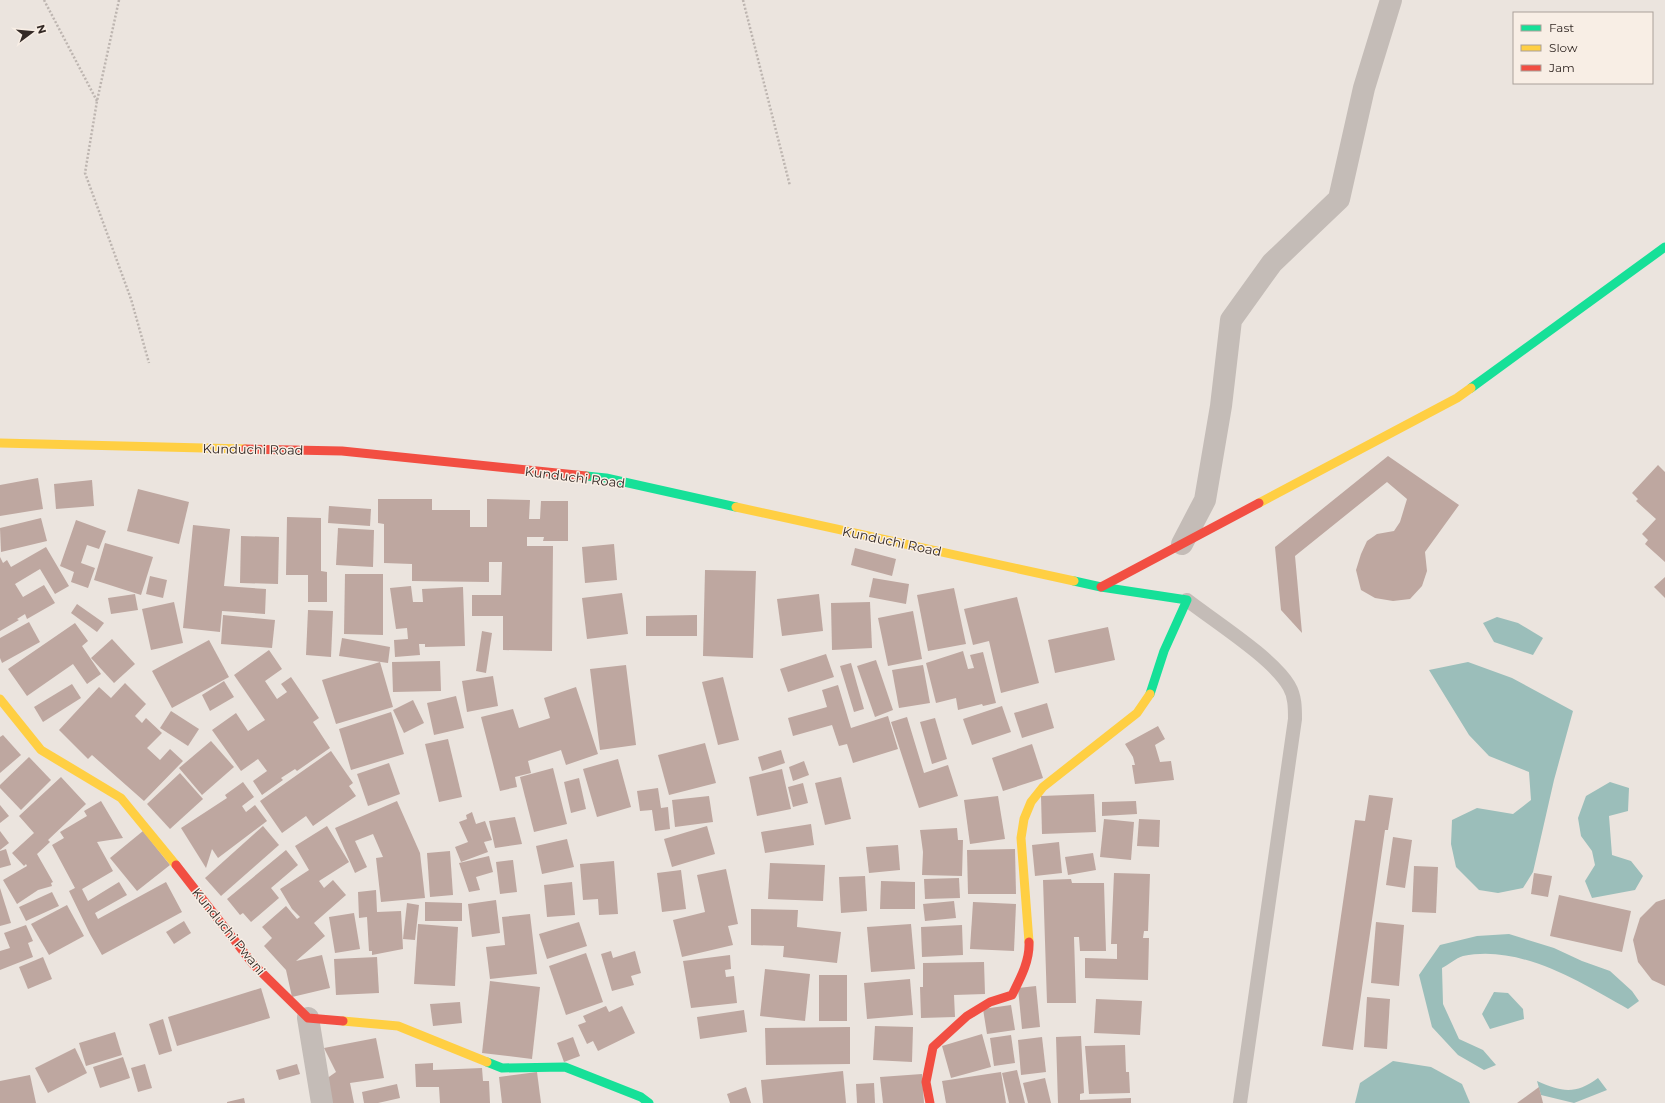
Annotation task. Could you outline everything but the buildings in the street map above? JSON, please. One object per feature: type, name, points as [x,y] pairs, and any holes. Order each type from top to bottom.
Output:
[{"type":"street","points":[[1182,544],[1205,500],[1221,406],[1231,320],[1272,263],[1339,199],[1364,88],[1391,0]]},
{"type":"street","points":[[1100,587],[1457,398],[1665,247]]},
{"type":"street","name":"Kunduchi Road","points":[[0,443],[342,451],[606,478],[1100,587],[1187,600]]},
{"type":"street","points":[[930,1103],[926,1082],[933,1047],[967,1016],[990,1002],[1012,995],[1023,974],[1030,949],[1021,838],[1024,819],[1031,802],[1043,787],[1137,713],[1149,698],[1164,652],[1187,600]]},
{"type":"street","name":"Kunduchi Pwani","points":[[0,699],[41,750],[121,798],[190,882],[253,964],[308,1018]]},
{"type":"street","points":[[322,1103],[308,1018],[398,1026],[502,1068],[565,1067],[641,1097],[649,1103]]},
{"type":"lane","points":[[1187,600],[1252,649],[1282,674],[1290,688],[1295,703],[1295,719],[1240,1103]]},
{"type":"path","points":[[44,0],[97,101]]},
{"type":"path","points":[[119,0],[97,101],[85,173],[130,299],[149,363]]},
{"type":"path","points":[[743,0],[790,186]]},
{"type":"water","points":[[1497,617],[1518,623],[1543,638],[1533,655],[1494,642],[1483,623]]},
{"type":"water","points":[[1468,662],[1512,678],[1573,711],[1554,780],[1533,872],[1523,888],[1498,893],[1479,890],[1456,867],[1451,844],[1452,820],[1477,808],[1513,814],[1531,800],[1529,772],[1489,756],[1469,735],[1429,670]]},
{"type":"water","points":[[1610,782],[1629,788],[1628,811],[1609,816],[1612,855],[1631,861],[1643,876],[1635,890],[1592,898],[1585,881],[1595,865],[1592,851],[1581,836],[1578,818],[1586,796]]},
{"type":"water","points":[[1509,934],[1554,948],[1582,961],[1610,971],[1632,991],[1639,1001],[1628,1009],[1570,977],[1528,960],[1506,955],[1484,954],[1460,957],[1442,968],[1443,1004],[1459,1039],[1483,1050],[1496,1065],[1484,1070],[1458,1055],[1432,1027],[1419,975],[1440,945],[1477,936]]},
{"type":"water","points":[[1494,992],[1508,993],[1523,1009],[1524,1019],[1490,1029],[1482,1014]]},
{"type":"water","points":[[1393,1061],[1431,1067],[1462,1084],[1470,1103],[1355,1103],[1360,1083]]},
{"type":"water","points":[[1598,1078],[1607,1090],[1574,1103],[1541,1095],[1537,1081],[1554,1088],[1568,1090],[1582,1087]]},
{"type":"traffic: fast","points":[[1471,388],[1665,247]]},
{"type":"traffic: fast","points":[[586,476],[606,478],[736,507]]},
{"type":"traffic: fast","points":[[1074,581],[1101,587],[1187,600],[1164,651],[1150,694]]},
{"type":"traffic: fast","points":[[487,1062],[502,1068],[565,1067],[641,1097],[649,1103]]},
{"type":"traffic: slow","points":[[1259,503],[1457,398],[1471,388]]},
{"type":"traffic: slow","points":[[0,443],[245,449]]},
{"type":"traffic: slow","points":[[736,507],[1074,581]]},
{"type":"traffic: slow","points":[[1029,942],[1021,838],[1024,819],[1031,802],[1043,787],[1137,713],[1150,694]]},
{"type":"traffic: slow","points":[[0,699],[41,750],[121,798],[176,865]]},
{"type":"traffic: slow","points":[[343,1021],[398,1026],[487,1062]]},
{"type":"traffic: jam","points":[[245,449],[342,451],[586,476]]},
{"type":"traffic: jam","points":[[1101,587],[1259,503]]},
{"type":"traffic: jam","points":[[176,865],[253,964],[308,1018],[343,1021]]},
{"type":"traffic: jam","points":[[930,1103],[926,1082],[933,1047],[967,1016],[990,1002],[1012,995],[1026,963],[1029,942]]}]
